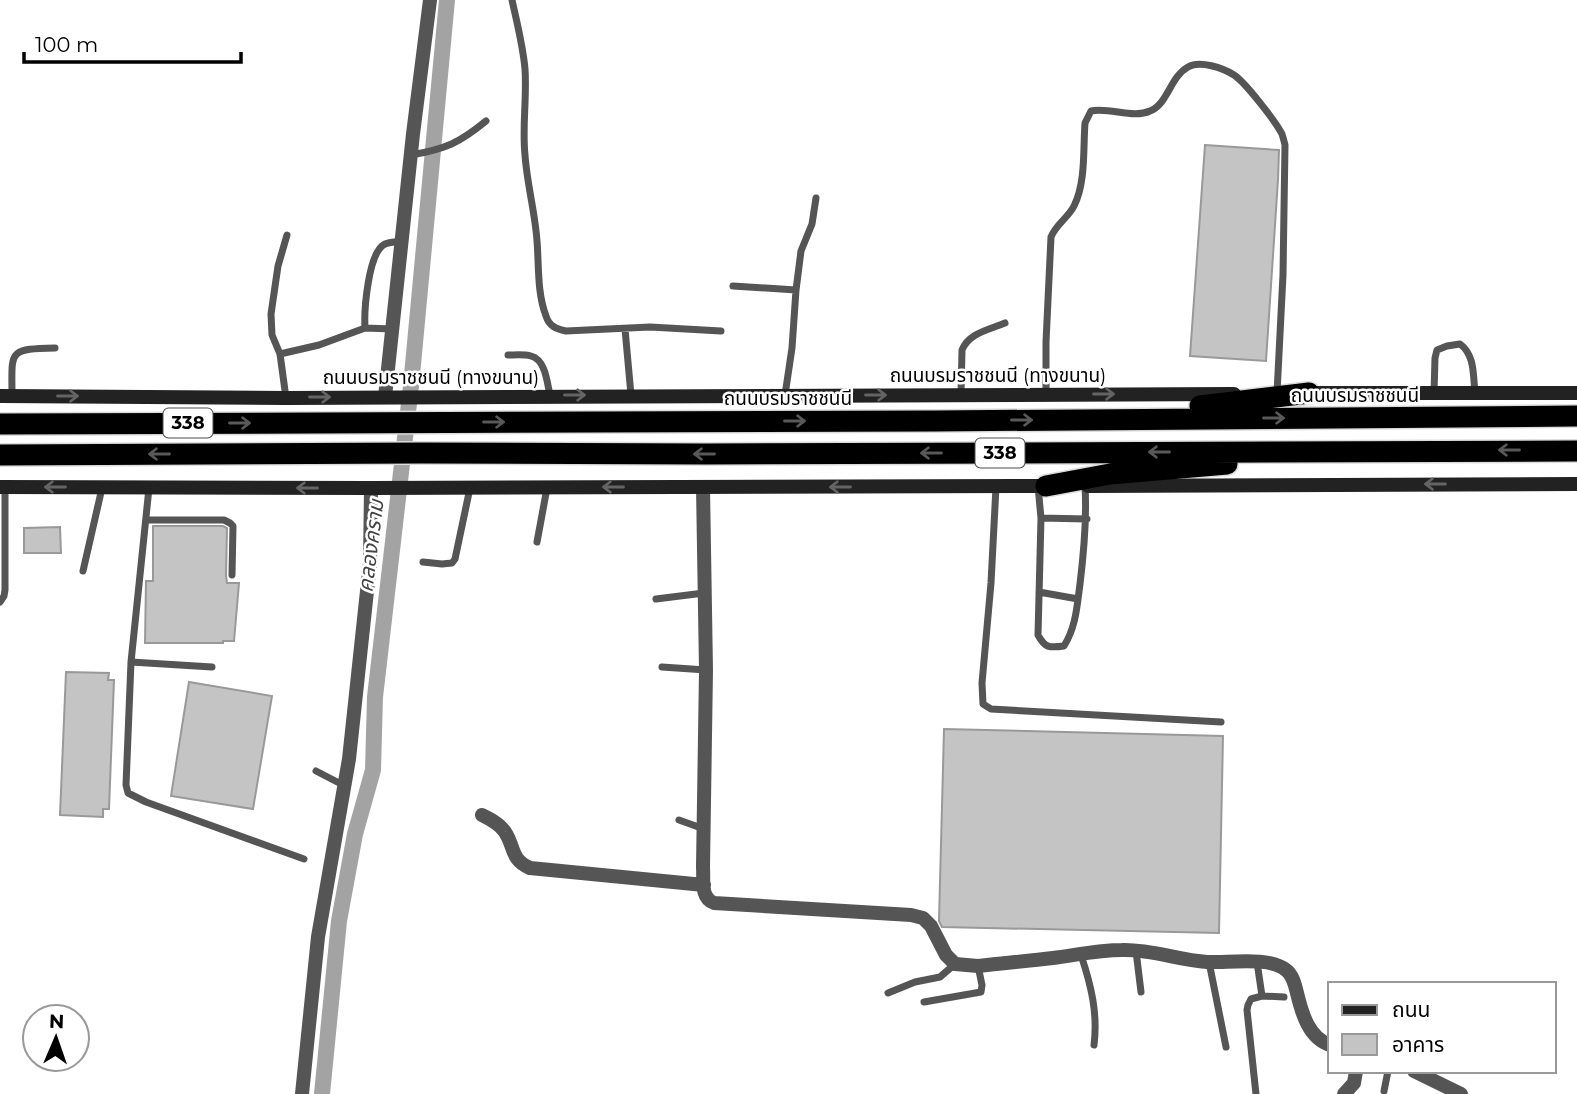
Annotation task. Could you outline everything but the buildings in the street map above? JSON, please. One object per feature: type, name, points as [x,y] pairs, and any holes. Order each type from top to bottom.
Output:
[{"type":"highway","points":[[1080,420],[1309,393]]},
{"type":"highway","name":"ถนนบรมราชชนนี","points":[[0,424],[1080,420],[1577,415]]},
{"type":"highway","name":"338","points":[[0,455],[1577,451]]},
{"type":"highway","points":[[1042,486],[1110,474],[1231,463],[1283,452]]},
{"type":"main road","name":"ถนนบรมราชชนนี (ทางขนาน)","points":[[6,396],[285,398],[1577,393]]},
{"type":"main road","name":"338","points":[[3,487],[1577,484]]},
{"type":"street","points":[[388,397],[403,240],[416,154],[430,0]]},
{"type":"street","points":[[703,487],[706,670],[704,895],[708,901],[923,918],[931,926],[946,955],[955,964],[978,966],[1123,950],[1209,962],[1267,962],[1288,971],[1294,980],[1309,1027],[1316,1038],[1328,1044]]},
{"type":"street","points":[[302,1094],[318,937],[345,786],[370,563],[373,488]]},
{"type":"street","points":[[482,815],[500,826],[506,833],[517,859],[530,868],[704,885]]},
{"type":"street","points":[[1344,1094],[1354,1083],[1356,1073]]},
{"type":"street","points":[[1418,1073],[1461,1094]]},
{"type":"lane","points":[[512,0],[525,72],[525,157],[537,239],[542,304],[546,318],[558,330],[566,331],[650,327],[721,331]]},
{"type":"lane","points":[[1046,394],[1051,237],[1054,228],[1069,215],[1076,202],[1082,181],[1087,117],[1091,111],[1100,109],[1149,112],[1159,105],[1174,80],[1192,64],[1203,64],[1235,76],[1251,92],[1281,133],[1284,145],[1283,275],[1277,394]]},
{"type":"lane","points":[[416,154],[438,150],[468,136],[486,121]]},
{"type":"lane","points":[[785,395],[801,251],[812,224],[816,198]]},
{"type":"lane","points":[[285,398],[280,354],[272,335],[271,314],[278,266],[287,235]]},
{"type":"lane","points":[[365,328],[366,299],[378,250],[386,244],[403,240]]},
{"type":"lane","points":[[733,286],[796,290]]},
{"type":"lane","points":[[961,394],[962,350],[965,343],[970,337],[1005,323]]},
{"type":"lane","points":[[280,354],[319,345],[365,328],[393,330]]},
{"type":"lane","points":[[625,329],[631,396]]},
{"type":"lane","points":[[1434,393],[1437,350],[1460,344],[1467,349],[1472,360],[1475,393]]},
{"type":"lane","points":[[6,396],[12,363],[19,351],[55,348]]},
{"type":"lane","points":[[508,355],[532,356],[539,360],[550,396]]},
{"type":"lane","points":[[996,486],[982,683],[983,704],[991,709],[1221,722]]},
{"type":"lane","points":[[1042,486],[1037,622],[1038,635],[1043,644],[1052,648],[1064,646],[1071,635],[1076,618],[1087,519],[1085,486]]},
{"type":"lane","points":[[0,602],[5,590],[3,487]]},
{"type":"lane","points":[[83,571],[102,487]]},
{"type":"lane","points":[[149,488],[131,662],[126,785],[128,793],[146,802],[304,859]]},
{"type":"lane","points":[[423,562],[453,563],[470,488]]},
{"type":"lane","points":[[537,542],[547,488]]},
{"type":"lane","points":[[1041,518],[1087,519]]},
{"type":"lane","points":[[146,520],[224,520],[230,523],[233,526],[232,575]]},
{"type":"lane","points":[[1039,592],[1078,599]]},
{"type":"lane","points":[[656,599],[704,593]]},
{"type":"lane","points":[[131,662],[212,667]]},
{"type":"lane","points":[[662,667],[706,670]]},
{"type":"lane","points":[[316,771],[345,786]]},
{"type":"lane","points":[[679,820],[704,829]]},
{"type":"lane","points":[[1136,951],[1141,992]]},
{"type":"lane","points":[[1081,954],[1093,1000],[1096,1029],[1094,1045]]},
{"type":"lane","points":[[1209,962],[1226,1046]]},
{"type":"lane","points":[[1257,962],[1262,996]]},
{"type":"lane","points":[[888,992],[915,982],[940,977],[955,964]]},
{"type":"lane","points":[[924,1002],[981,992],[978,966]]},
{"type":"lane","points":[[1256,1094],[1248,1005],[1251,999],[1262,996],[1284,998]]},
{"type":"lane","points":[[1384,1091],[1388,1073]]},
{"type":"waterway","name":"คลองคราม","points":[[322,1094],[339,921],[355,834],[373,770],[375,697],[411,386],[447,0]]}]
